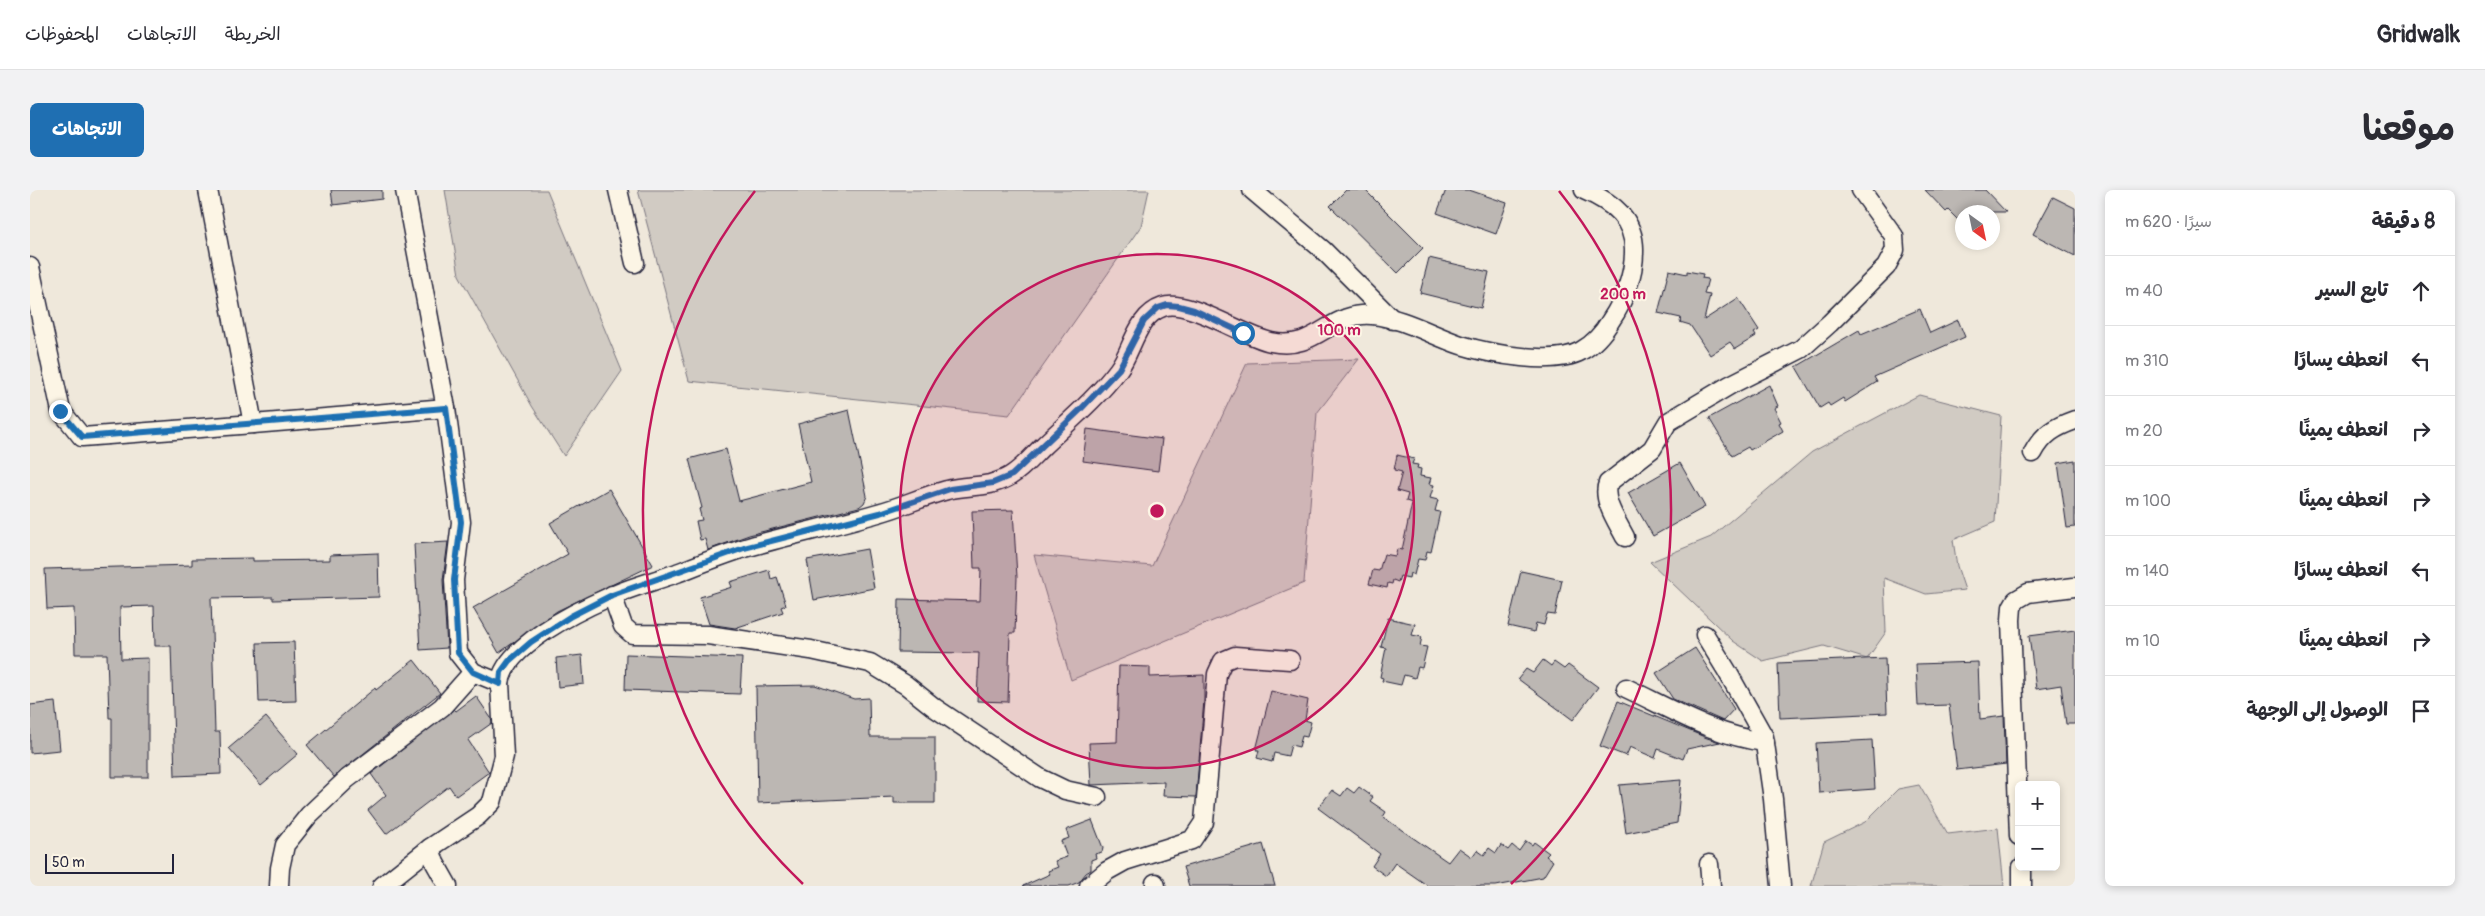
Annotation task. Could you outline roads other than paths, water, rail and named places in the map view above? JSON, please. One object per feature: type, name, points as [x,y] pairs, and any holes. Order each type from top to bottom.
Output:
[{"type":"street","points":[[208,190],[253,424]]},
{"type":"street","points":[[405,190],[446,408],[461,522],[454,580],[458,653],[473,672],[500,684]]},
{"type":"street","points":[[618,190],[635,263]]},
{"type":"street","points":[[1252,190],[1323,250],[1394,320]]},
{"type":"street","points":[[382,886],[430,848],[478,816],[492,802],[504,756],[501,672],[509,661],[531,642],[571,616],[612,595],[744,548],[880,513],[950,489],[993,483],[1012,475],[1080,410],[1119,369],[1144,321],[1158,308],[1167,305],[1194,310],[1243,333],[1284,345],[1307,341],[1339,321],[1360,315],[1375,315],[1486,352],[1562,358],[1579,352],[1594,342],[1614,316],[1630,278],[1634,255],[1633,234],[1626,220],[1609,202],[1584,190]]},
{"type":"street","points":[[1625,537],[1609,504],[1606,487],[1608,483],[1647,454],[1668,422],[1730,385],[1801,349],[1886,267],[1895,250],[1894,236],[1861,190]]},
{"type":"street","points":[[30,267],[60,411],[82,437],[446,408]]},
{"type":"street","points":[[2033,453],[2041,439],[2048,432],[2075,420]]},
{"type":"street","points":[[2019,826],[2011,658],[2012,607],[2021,595],[2074,587]]},
{"type":"street","points":[[612,595],[623,626],[632,634],[708,635],[811,650],[870,663],[906,685],[935,708],[1040,778],[1065,790],[1097,797]]},
{"type":"street","points":[[1705,635],[1727,670],[1765,742],[1772,791],[1780,886]]},
{"type":"street","points":[[1089,886],[1107,870],[1125,861],[1192,840],[1204,822],[1217,674],[1223,661],[1235,656],[1290,660]]},
{"type":"street","points":[[279,886],[280,868],[285,845],[309,815],[347,779],[442,707],[473,672]]},
{"type":"street","points":[[1626,688],[1706,726],[1740,739],[1765,742]]},
{"type":"street","points":[[430,848],[435,863],[448,886]]},
{"type":"street","points":[[1709,864],[1711,886]]},
{"type":"street","points":[[2022,871],[2022,886]]}]
